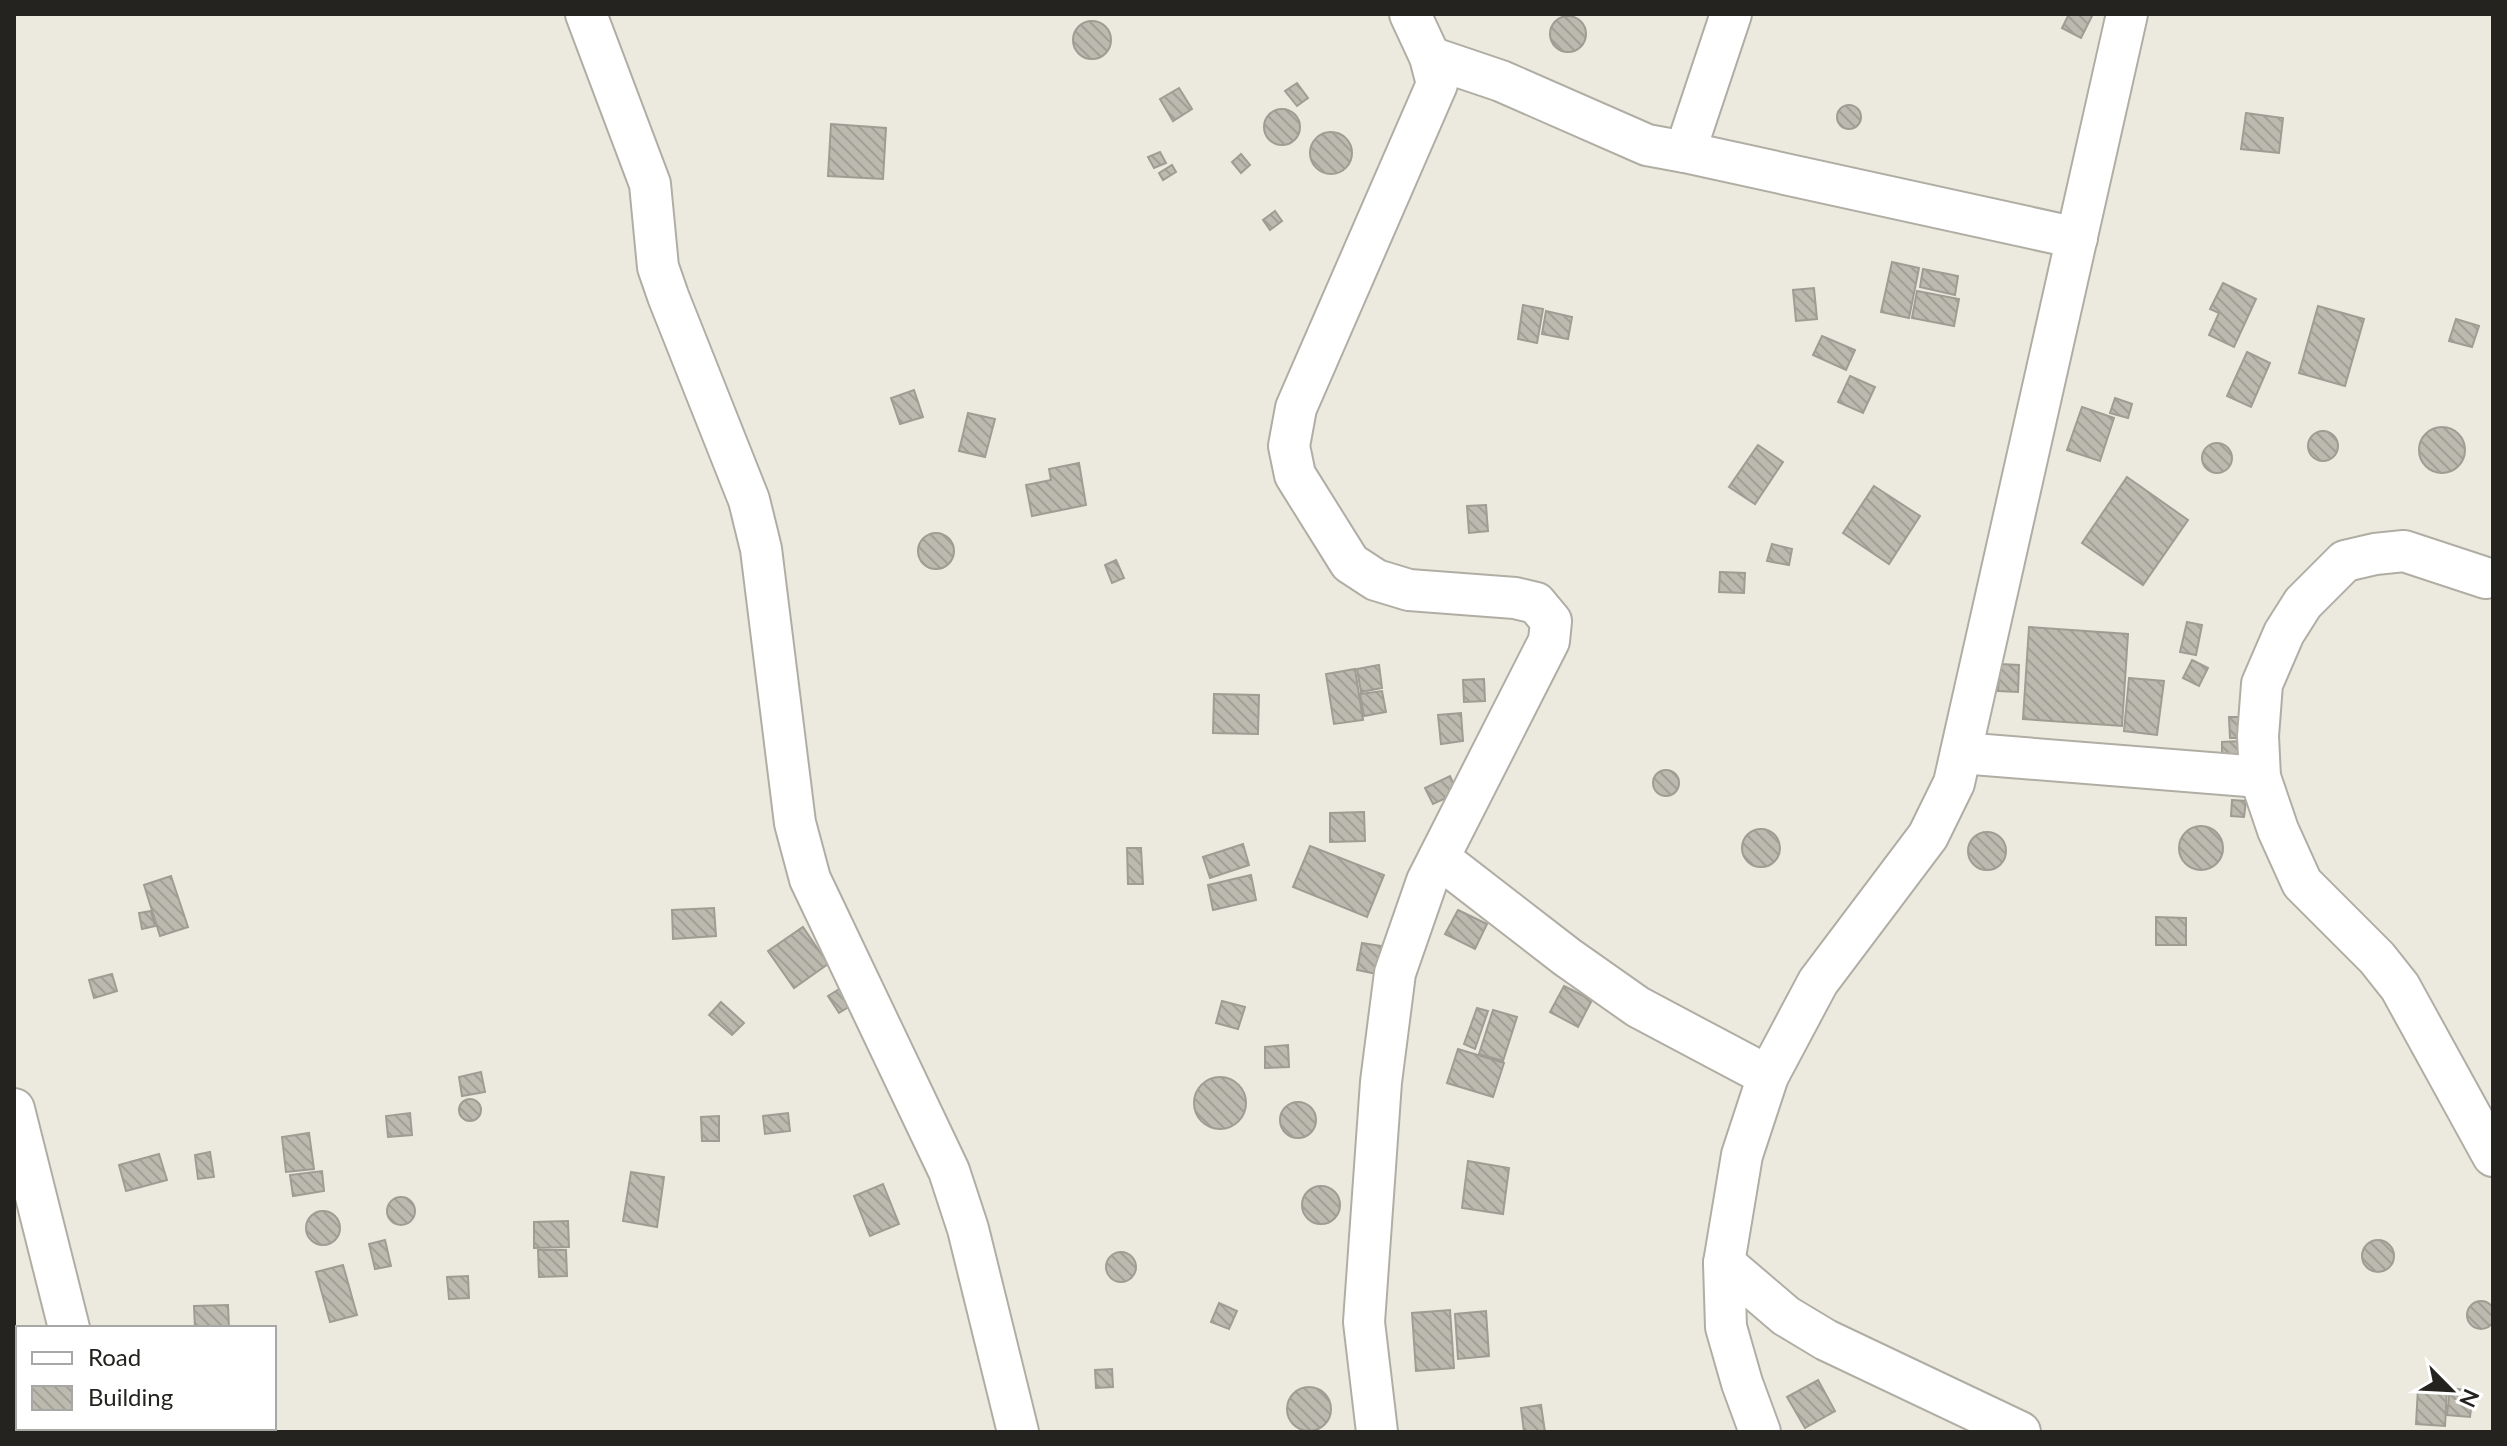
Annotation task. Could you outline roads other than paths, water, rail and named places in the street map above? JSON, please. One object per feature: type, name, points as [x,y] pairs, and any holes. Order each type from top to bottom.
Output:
[{"type":"street","points":[[586,14],[650,184],[658,267],[749,500],[761,549],[795,823],[810,879],[949,1171],[968,1229],[1018,1432]]},
{"type":"street","points":[[1377,1432],[1364,1322],[1381,1082],[1395,973],[1427,881],[1549,641],[1551,621],[1536,603],[1515,598],[1409,590],[1376,580],[1350,563],[1295,475],[1289,446],[1296,408],[1437,84],[1430,57],[1410,14]]},
{"type":"street","points":[[1685,152],[1731,14]]},
{"type":"street","points":[[1760,1432],[1726,1327],[1724,1263],[1742,1155],[1768,1076],[1818,982],[1928,836],[1954,783],[2127,14]]},
{"type":"street","points":[[1430,57],[1501,81],[1647,145],[2077,238]]},
{"type":"street","points":[[2486,578],[2404,551],[2345,561],[2303,603],[2284,633],[2262,684],[2258,736],[2260,777],[2278,830],[2302,883],[2377,958],[2400,987],[2493,1156]]},
{"type":"street","points":[[1961,753],[2260,777]]},
{"type":"street","points":[[1439,858],[1567,957],[1638,1007],[1768,1076]]},
{"type":"street","points":[[14,1109],[68,1326]]},
{"type":"street","points":[[1724,1263],[1786,1316],[1826,1340],[2020,1432]]}]
